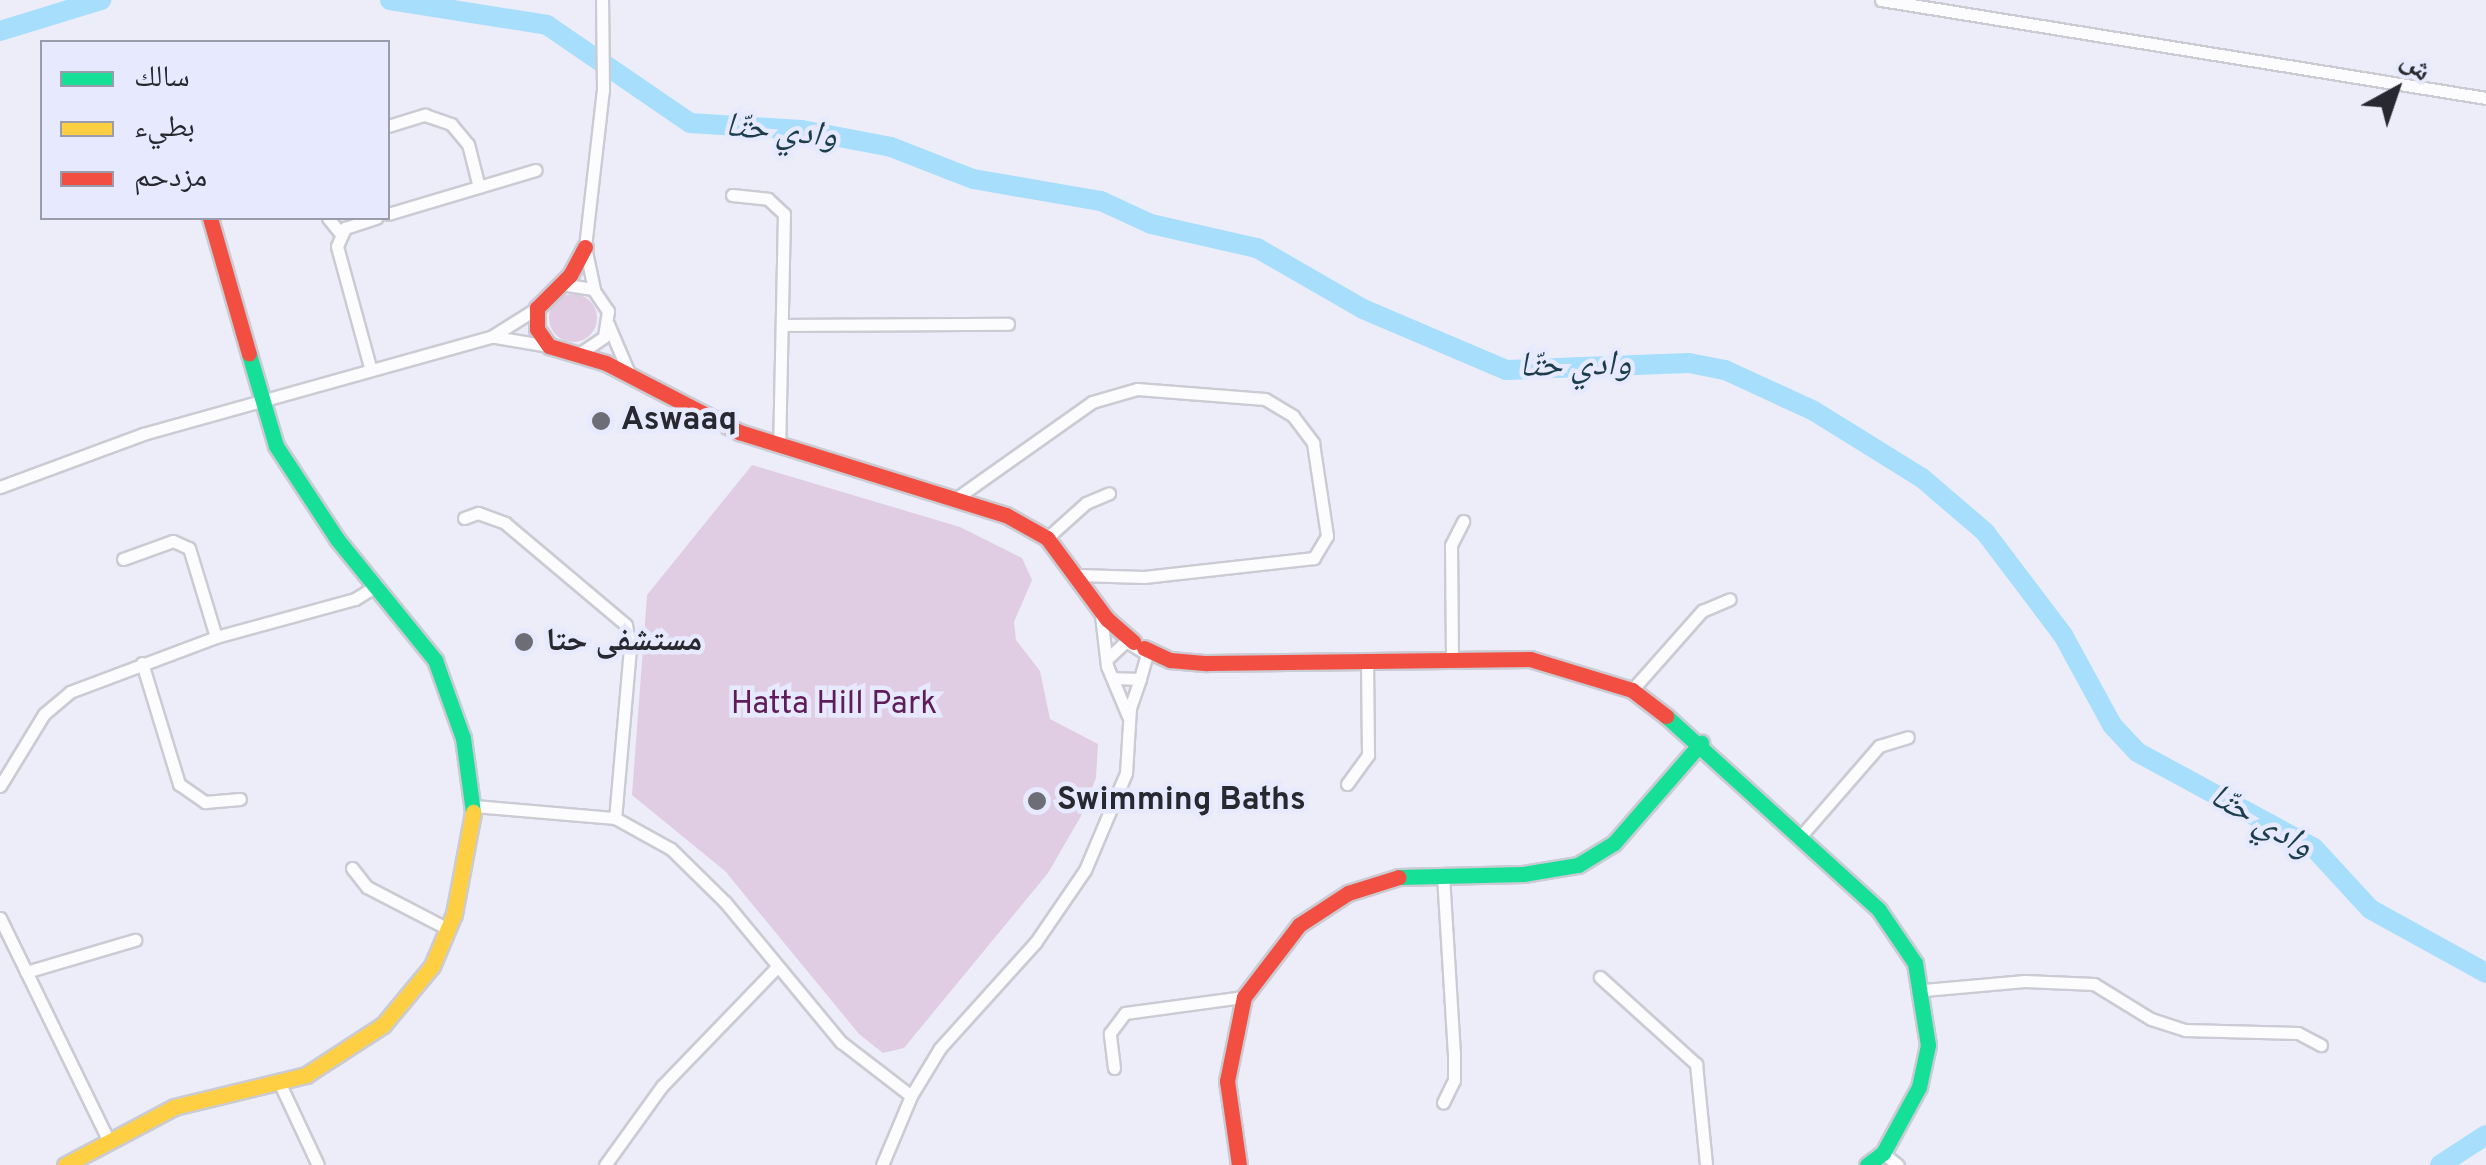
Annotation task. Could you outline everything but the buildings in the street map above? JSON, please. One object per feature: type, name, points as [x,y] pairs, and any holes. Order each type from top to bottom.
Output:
[{"type":"street","points":[[602,0],[603,90],[585,247],[594,289],[630,374]]},
{"type":"street","points":[[1881,0],[2486,98]]},
{"type":"street","points":[[390,125],[425,116],[451,124],[468,144],[479,186]]},
{"type":"street","points":[[390,213],[536,170]]},
{"type":"street","points":[[732,195],[768,198],[784,214],[780,446]]},
{"type":"street","points":[[65,1165],[190,1101],[280,1084],[356,1047],[383,1025],[423,978],[448,928],[474,806],[463,738],[435,660],[291,474],[260,400],[211,220]]},
{"type":"street","points":[[330,220],[340,233]]},
{"type":"street","points":[[340,233],[371,220]]},
{"type":"street","points":[[340,233],[337,246],[370,367]]},
{"type":"street","points":[[491,338],[537,308],[585,247]]},
{"type":"street","points":[[559,284],[594,289]]},
{"type":"street","points":[[537,308],[538,330],[548,346]]},
{"type":"street","points":[[577,355],[595,347],[608,324]]},
{"type":"street","points":[[784,325],[1008,324]]},
{"type":"street","points":[[0,487],[64,460],[370,367],[491,338],[528,338],[630,374],[696,412],[780,446],[958,497],[1047,538],[1099,607],[1139,645],[1170,660],[1530,660],[1632,690],[1701,743],[1901,937],[1924,990],[1928,1045],[1920,1087],[1882,1153],[1867,1165]]},
{"type":"street","points":[[958,497],[1092,402],[1138,389],[1265,399],[1293,416],[1313,443],[1327,536],[1314,558],[1144,577],[1078,575]]},
{"type":"street","points":[[1047,538],[1086,502],[1109,493]]},
{"type":"street","points":[[464,518],[478,513],[505,524],[626,625],[630,648],[615,818]]},
{"type":"street","points":[[1452,657],[1452,544],[1462,521]]},
{"type":"street","points":[[123,559],[173,542],[189,548],[216,637]]},
{"type":"street","points":[[0,786],[18,750],[62,698],[142,663],[216,637],[356,600],[376,585]]},
{"type":"street","points":[[1632,690],[1702,611],[1730,599]]},
{"type":"street","points":[[1099,607],[1107,659],[1129,720]]},
{"type":"street","points":[[1107,659],[1113,646],[1139,645]]},
{"type":"street","points":[[882,1165],[910,1096],[940,1048],[1035,943],[1084,870],[1126,773],[1129,720],[1142,677],[1139,645]]},
{"type":"street","points":[[1347,784],[1368,755],[1366,658]]},
{"type":"street","points":[[1114,678],[1142,677],[1170,660]]},
{"type":"street","points":[[142,663],[179,784],[206,802],[240,799]]},
{"type":"street","points":[[1800,837],[1879,746],[1908,736]]},
{"type":"street","points":[[1239,1165],[1227,1080],[1244,997],[1299,925],[1348,893],[1407,874],[1442,876],[1578,866],[1614,843],[1701,743]]},
{"type":"street","points":[[474,806],[615,818],[686,860],[776,968],[865,1065],[910,1096]]},
{"type":"street","points":[[352,868],[368,887],[448,928]]},
{"type":"street","points":[[1442,876],[1454,1053],[1454,1080],[1443,1104]]},
{"type":"street","points":[[0,918],[109,1140]]},
{"type":"street","points":[[26,972],[135,940]]},
{"type":"street","points":[[605,1165],[662,1086],[776,968]]},
{"type":"street","points":[[1600,977],[1698,1068],[1706,1165]]},
{"type":"street","points":[[1924,990],[2025,981],[2094,984],[2151,1020],[2184,1030],[2298,1033],[2321,1045]]},
{"type":"street","points":[[1114,1068],[1110,1033],[1125,1013],[1244,997]]},
{"type":"street","points":[[280,1084],[318,1165]]},
{"type":"street","points":[[1882,1153],[1898,1165]]},
{"type":"green space","points":[[573,294],[590,301],[597,318],[590,335],[573,342],[556,335],[549,318],[556,301]]},
{"type":"green space","name":"Hatta Hill Park","points":[[752,465],[960,527],[1022,558],[1032,580],[1014,622],[1016,640],[1040,671],[1050,719],[1098,744],[1096,778],[1081,816],[1048,873],[904,1048],[883,1053],[859,1034],[725,871],[632,795],[647,595]]},
{"type":"waterway","name":"وادي حتّا","points":[[0,31],[101,0]]},
{"type":"waterway","name":"وادي حتّا","points":[[390,0],[547,25],[690,123],[802,130],[891,147],[973,179],[1101,201],[1151,224],[1257,248],[1363,309],[1506,370],[1689,363],[1725,370],[1814,411],[1922,478],[1985,532],[2063,635],[2112,725],[2137,752],[2314,848],[2370,909],[2486,973]]},
{"type":"waterway","points":[[2440,1165],[2486,1135]]},
{"type":"traffic: fast","points":[[249,354],[276,446],[337,539],[435,660],[463,738],[473,812]]},
{"type":"traffic: fast","points":[[1666,716],[1879,910],[1915,963],[1928,1045],[1919,1087],[1883,1153],[1867,1165]]},
{"type":"traffic: fast","points":[[1399,877],[1523,874],[1578,865],[1614,843],[1701,743]]},
{"type":"traffic: slow","points":[[65,1165],[174,1107],[306,1075],[383,1025],[432,966],[454,914],[473,812]]},
{"type":"traffic: jam","points":[[211,220],[249,354]]},
{"type":"traffic: jam","points":[[585,247],[570,275],[537,308],[537,329],[549,346],[606,363],[739,432],[1006,515],[1047,538],[1107,619],[1133,642]]},
{"type":"traffic: jam","points":[[1144,648],[1170,660],[1207,663],[1530,659],[1632,690],[1666,716]]},
{"type":"traffic: jam","points":[[1239,1165],[1227,1081],[1244,997],[1299,925],[1348,893],[1399,877]]},
{"type":"place","name":"Aswaaq","points":[[601,421]]},
{"type":"place","name":"مستشفى حتا","points":[[524,642]]},
{"type":"place","name":"Swimming Baths","points":[[1037,801]]}]
